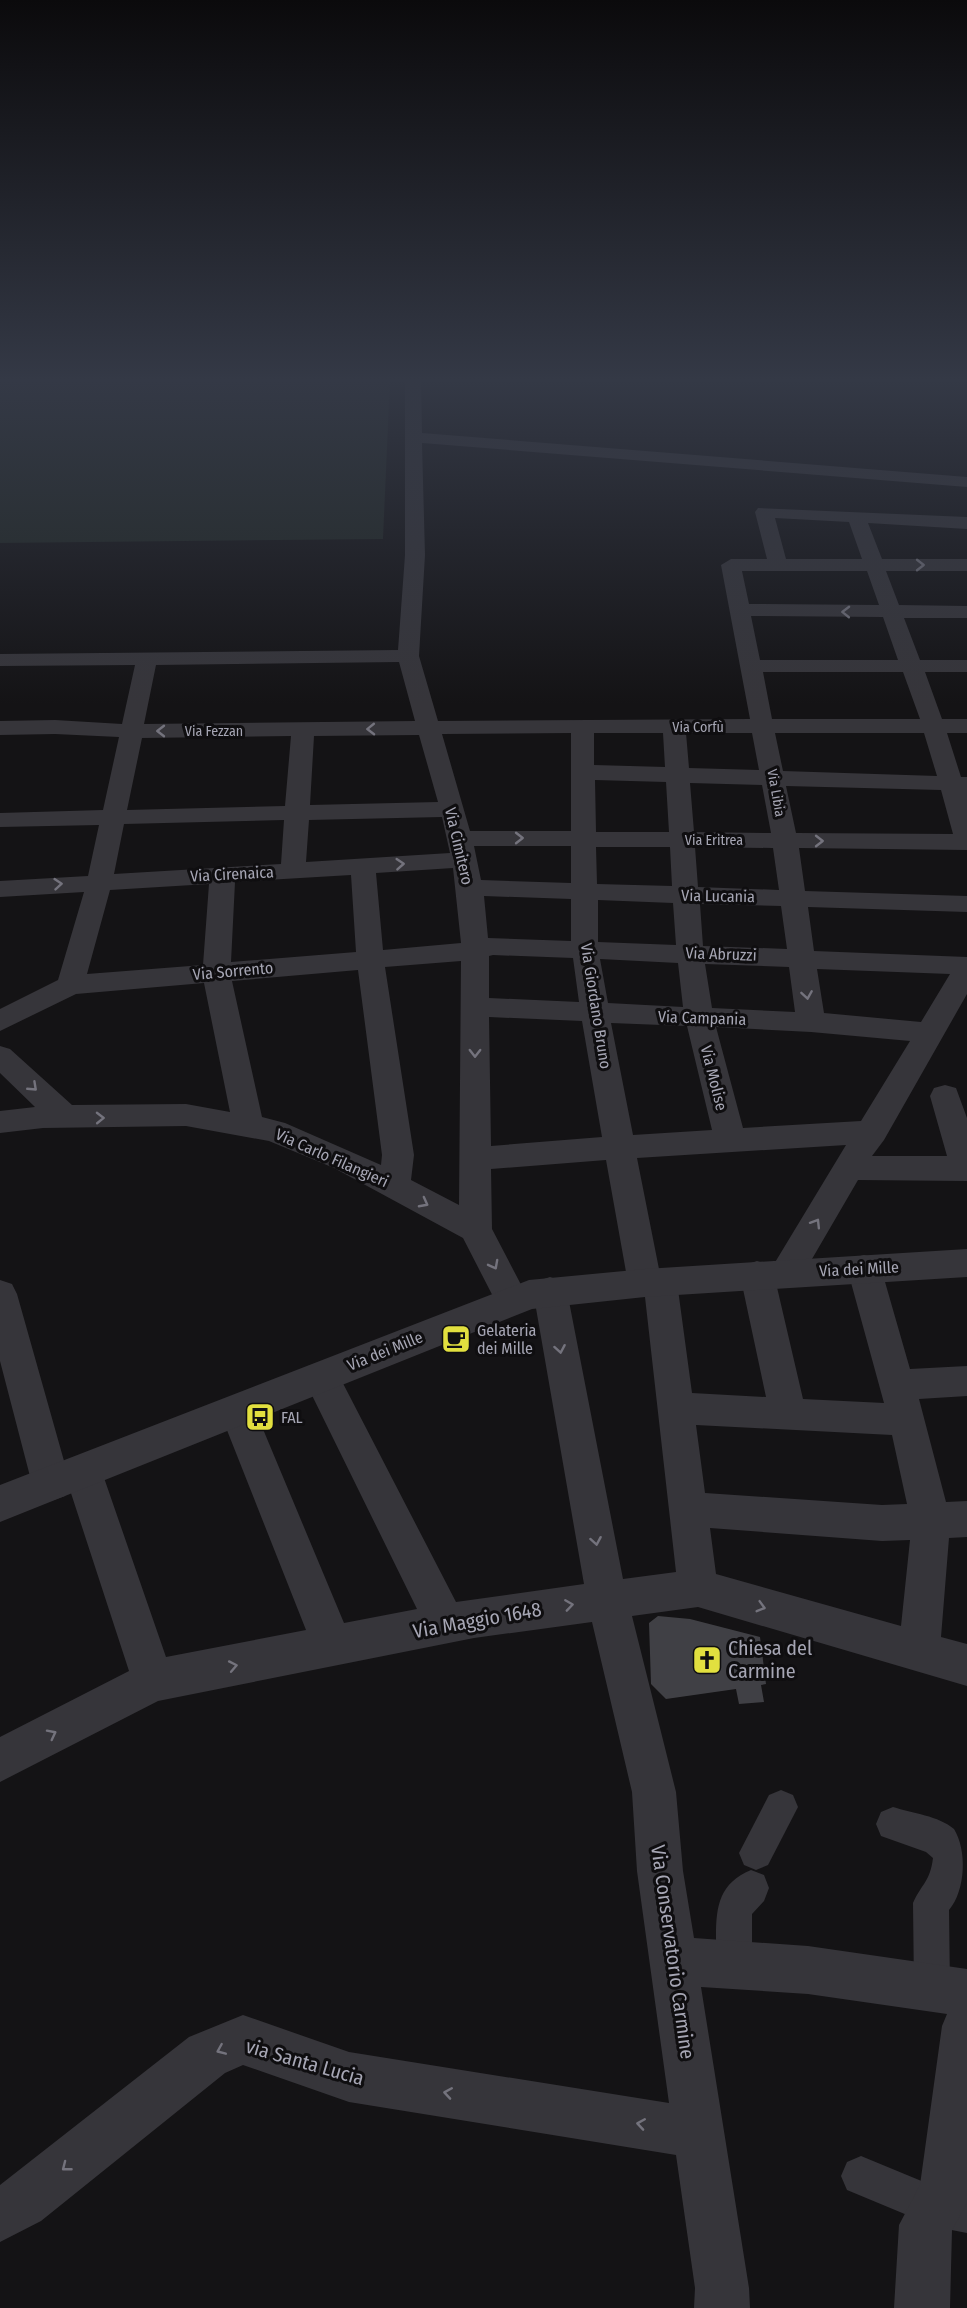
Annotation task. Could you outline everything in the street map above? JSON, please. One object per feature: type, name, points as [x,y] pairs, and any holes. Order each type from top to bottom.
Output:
[{"type":"street","name":"Via Cimitero","points":[[414,489],[415,555],[408,656],[462,849],[470,888],[475,951],[475,1229],[512,1300]]},
{"type":"street","points":[[962,565],[778,566],[764,512],[967,524]]},
{"type":"street","points":[[857,518],[934,727],[960,783],[967,837]]},
{"type":"street","points":[[938,522],[962,565],[967,584]]},
{"type":"street","name":"Via Libia","points":[[778,566],[730,565],[774,777],[811,1022]]},
{"type":"street","points":[[740,610],[967,612]]},
{"type":"street","points":[[0,660],[408,656]]},
{"type":"street","points":[[70,985],[100,881],[147,658]]},
{"type":"street","points":[[751,666],[967,666]]},
{"type":"street","name":"Via Giordano Bruno","points":[[582,726],[581,838],[585,949],[621,1147],[653,1282],[675,1408],[698,1588]]},
{"type":"street","name":"Via Corfù","points":[[429,727],[967,726]]},
{"type":"street","name":"Via Fezzan","points":[[0,728],[55,727],[131,731],[429,727]]},
{"type":"street","name":"Via Molise","points":[[674,728],[690,953],[699,1018],[730,1140]]},
{"type":"street","points":[[293,871],[303,730]]},
{"type":"street","points":[[581,772],[960,783]]},
{"type":"street","points":[[0,820],[451,809]]},
{"type":"street","name":"Via Eritrea","points":[[462,849],[581,838],[967,843]]},
{"type":"street","name":"Via Cirenaica","points":[[0,889],[363,866],[462,849]]},
{"type":"street","points":[[363,866],[370,959],[398,1155],[394,1185]]},
{"type":"street","points":[[224,875],[216,973],[248,1126]]},
{"type":"street","name":"Via Lucania","points":[[470,888],[967,904]]},
{"type":"street","name":"Via Abruzzi","points":[[475,951],[492,946],[585,949],[801,957],[967,968]]},
{"type":"street","name":"Via Sorrento","points":[[0,1022],[70,985],[475,951]]},
{"type":"street","points":[[788,1414],[772,1274],[850,1168],[929,1033],[959,1001],[967,968]]},
{"type":"street","name":"Via Campania","points":[[475,1007],[811,1022],[929,1033]]},
{"type":"street","points":[[0,1056],[66,1118]]},
{"type":"street","points":[[850,1168],[967,1168],[956,1097],[893,1094]]},
{"type":"street","name":"Via Carlo Filangieri","points":[[0,1122],[186,1115],[248,1126],[284,1135],[345,1160],[475,1229]]},
{"type":"street","points":[[475,1159],[621,1147],[873,1132]]},
{"type":"street","name":"Via dei Mille","points":[[0,1504],[512,1300],[550,1292],[653,1282],[967,1263]]},
{"type":"street","points":[[864,1268],[907,1420],[949,1521],[919,1653]]},
{"type":"street","name":"Via Conservatorio Carmine","points":[[550,1292],[607,1599],[654,1792],[660,1871],[675,1961],[722,2308]]},
{"type":"street","points":[[0,1294],[5,1335],[153,1681]]},
{"type":"street","points":[[321,1377],[446,1624]]},
{"type":"street","points":[[898,1385],[967,1381]]},
{"type":"street","points":[[675,1408],[907,1420]]},
{"type":"street","points":[[237,1410],[333,1646]]},
{"type":"street","points":[[688,1509],[882,1523],[949,1521]]},
{"type":"street","name":"Via Maggio 1648","points":[[0,1760],[153,1681],[446,1624],[607,1599],[698,1588],[967,1665]]},
{"type":"street","points":[[756,1853],[780,1807]]},
{"type":"street","points":[[675,1961],[808,1970],[950,1991],[931,1903],[947,1885],[951,1857],[944,1843],[935,1837],[893,1824]]},
{"type":"street","points":[[734,1965],[735,1908],[751,1888]]},
{"type":"street","points":[[951,2210],[945,2192],[967,2026]]},
{"type":"street","name":"via Santa Lucia","points":[[0,2215],[22,2202],[207,2055],[243,2040],[349,2078],[699,2133]]},
{"type":"street","points":[[861,2176],[951,2210]]},
{"type":"street","points":[[922,2308],[926,2225],[951,2210]]},
{"type":"shaded area","points":[[0,489],[385,489],[383,539],[0,543]]},
{"type":"building","name":"Chiesa del Carmine","points":[[658,1616],[690,1619],[760,1637],[766,1684],[761,1685],[764,1702],[739,1704],[736,1689],[666,1699],[651,1684],[649,1623]]},
{"type":"place","name":"Gelateria dei Mille","points":[[456,1339]]},
{"type":"place","name":"FAL","points":[[260,1417]]},
{"type":"place","name":"Chiesa del Carmine","points":[[707,1660]]}]
